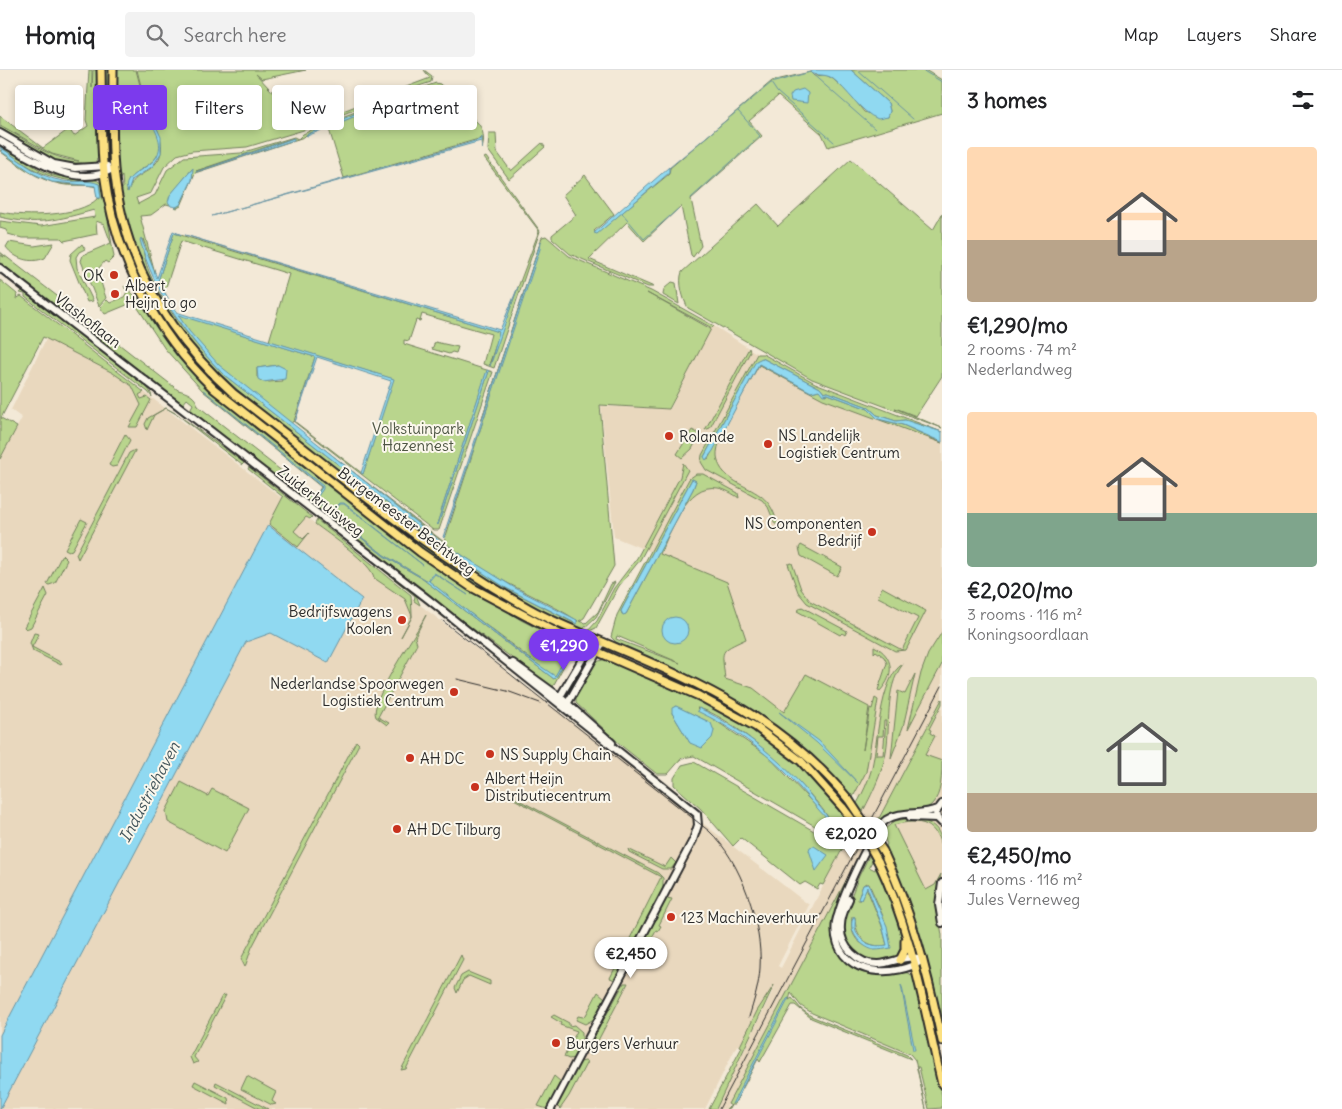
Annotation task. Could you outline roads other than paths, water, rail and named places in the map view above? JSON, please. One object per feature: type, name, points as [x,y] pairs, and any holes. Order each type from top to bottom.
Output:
[{"type":"main road","name":"Burgemeester Bechtweg","points":[[102,70],[104,170],[119,238],[148,306],[194,370],[214,390],[420,552],[479,592],[519,615],[597,653],[699,696],[756,727],[801,761],[843,808],[863,834],[891,890],[913,957],[942,1084]]},
{"type":"main road","name":"Burgemeester Bechtweg","points":[[113,70],[114,168],[126,226],[144,276],[176,333],[211,373],[234,394],[442,556],[524,606],[594,639],[678,674],[735,703],[765,722],[812,760],[849,800],[883,851],[907,904],[923,960],[942,1041]]},
{"type":"main road","points":[[900,960],[905,950],[906,935]]},
{"type":"street","points":[[0,133],[54,164],[104,170]]},
{"type":"street","points":[[0,141],[54,171],[114,168]]},
{"type":"street","name":"Vlashoflaan","points":[[0,268],[160,392]]},
{"type":"street","name":"Zuiderkruisweg","points":[[160,392],[468,631],[564,710],[694,810],[699,823],[693,840],[551,1109]]},
{"type":"street","name":"Zuiderkruisweg","points":[[468,631],[568,703],[627,758]]},
{"type":"street","points":[[556,703],[594,639]]},
{"type":"street","points":[[564,710],[603,642]]},
{"type":"street","points":[[940,807],[940,821],[901,817],[881,828],[873,841],[842,916],[842,937],[854,955],[861,960],[878,964],[913,957],[923,960],[915,965],[879,972],[857,966],[848,959],[838,945],[836,924],[840,908],[879,827],[894,816],[940,807]]},
{"type":"street","points":[[942,883],[939,905],[942,922]]},
{"type":"water","points":[[814,70],[851,70],[888,103],[890,111],[888,117],[878,119],[872,116],[832,78],[810,72]]},
{"type":"water","points":[[803,89],[808,93],[807,103],[791,101],[790,96],[793,92]]},
{"type":"water","points":[[354,114],[354,117],[344,121],[344,118]]},
{"type":"water","points":[[155,130],[158,130],[161,137],[161,153],[153,166],[132,180],[128,192],[126,186],[128,181],[154,161],[157,156],[159,149]]},
{"type":"water","points":[[317,130],[322,130],[307,136]]},
{"type":"water","points":[[482,136],[482,149],[481,141],[212,216],[465,144],[481,139]]},
{"type":"water","points":[[294,138],[294,140],[196,172]]},
{"type":"water","points":[[0,147],[45,176],[63,181],[99,184],[101,198],[97,198],[95,186],[52,182],[34,174],[2,152]]},
{"type":"water","points":[[669,167],[669,173],[597,234],[594,233]]},
{"type":"water","points":[[193,168],[192,180],[180,205],[176,207],[171,206],[168,202],[170,195]]},
{"type":"water","points":[[173,231],[182,235],[174,233],[158,281],[176,312],[394,379],[363,474],[361,473],[391,381],[317,357],[295,422],[315,357],[178,315],[189,331],[219,365],[441,542],[515,588],[577,620],[577,624],[506,588],[442,546],[223,374],[196,344],[172,312],[146,259],[141,238],[157,278]]},
{"type":"water","points":[[185,235],[500,330],[518,287],[490,366],[499,332]]},
{"type":"water","points":[[541,241],[540,249],[444,538],[443,537]]},
{"type":"water","points":[[762,358],[820,388],[824,393],[828,392],[868,407],[877,415],[896,421],[905,420],[942,432],[942,442],[903,425],[878,419],[868,409],[828,394],[823,395],[819,390],[811,392],[759,364],[713,451],[706,460],[704,457],[751,370],[756,361]]},
{"type":"water","points":[[278,365],[286,369],[285,379],[263,382],[258,379],[257,368]]},
{"type":"water","points":[[487,370],[489,371],[438,525],[437,524]]},
{"type":"water","points":[[203,390],[323,486],[315,500],[331,513],[340,503],[344,503],[423,565],[344,504],[340,504],[332,514],[384,555],[428,581],[434,573],[468,595],[435,574],[429,581],[521,653],[555,676],[567,655],[566,652],[551,644],[568,652],[569,655],[556,677],[554,679],[420,577],[384,556],[282,474],[314,499],[322,487]]},
{"type":"water","points":[[692,479],[696,481],[693,489],[626,614],[623,615],[621,611]]},
{"type":"water","name":"Industriehaven","points":[[268,525],[362,599],[328,663],[271,633],[246,642],[0,1109],[0,1035]]},
{"type":"water","points":[[675,617],[684,621],[688,630],[684,639],[675,643],[666,639],[662,630],[666,621]]},
{"type":"water","points":[[676,706],[711,723],[714,731],[712,738],[702,748],[690,743],[672,713],[672,708]]},
{"type":"water","points":[[699,708],[747,736],[777,760],[803,787],[826,814],[830,822],[792,779],[771,759],[748,740],[697,711]]},
{"type":"water","points":[[779,712],[819,741],[858,783],[817,743]]},
{"type":"water","points":[[814,846],[828,855],[816,871],[809,850],[810,847]]},
{"type":"water","points":[[868,884],[887,926],[891,948],[874,950],[869,948],[859,941],[853,932],[852,921],[854,916],[855,927],[863,941],[877,946],[887,945],[882,925],[867,887],[861,900],[858,899],[863,885]]},
{"type":"water","points":[[901,985],[902,987],[915,1050],[913,1050]]},
{"type":"water","points":[[789,998],[735,1102],[732,1104],[787,999]]},
{"type":"waterway","points":[[857,70],[913,119]]},
{"type":"waterway","points":[[922,70],[942,82]]},
{"type":"waterway","points":[[834,142],[777,92],[771,83],[810,72],[875,129]]},
{"type":"waterway","points":[[669,168],[771,83]]},
{"type":"waterway","points":[[691,198],[760,136],[738,111]]},
{"type":"waterway","points":[[622,213],[644,239],[678,209]]},
{"type":"railway","points":[[443,621],[709,831],[721,843],[740,876],[748,895],[758,933],[760,968],[756,993],[749,1017]]},
{"type":"railway","points":[[457,679],[507,691],[540,703]]},
{"type":"railway","points":[[719,1109],[942,686]]},
{"type":"place","name":"OK","points":[[114,275]]},
{"type":"place","name":"Albert Heijn to go","points":[[115,294]]},
{"type":"place","name":"Rolande","points":[[669,436]]},
{"type":"place","name":"NS Landelijk Logistiek Centrum","points":[[768,444]]},
{"type":"place","name":"NS Componenten Bedrijf","points":[[872,532]]},
{"type":"place","name":"Bedrijfswagens Koolen","points":[[402,620]]},
{"type":"place","name":"Nederlandse Spoorwegen Logistiek Centrum","points":[[454,692]]},
{"type":"place","name":"NS Supply Chain","points":[[490,754]]},
{"type":"place","name":"AH DC","points":[[410,758]]},
{"type":"place","name":"Albert Heijn Distributiecentrum","points":[[475,787]]},
{"type":"place","name":"AH DC Tilburg","points":[[397,829]]},
{"type":"place","name":"123 Machineverhuur","points":[[671,917]]},
{"type":"place","name":"Burgers Verhuur","points":[[556,1043]]},
{"type":"park label","name":"Volkstuinpark Hazennest","points":[[418,436]]}]
